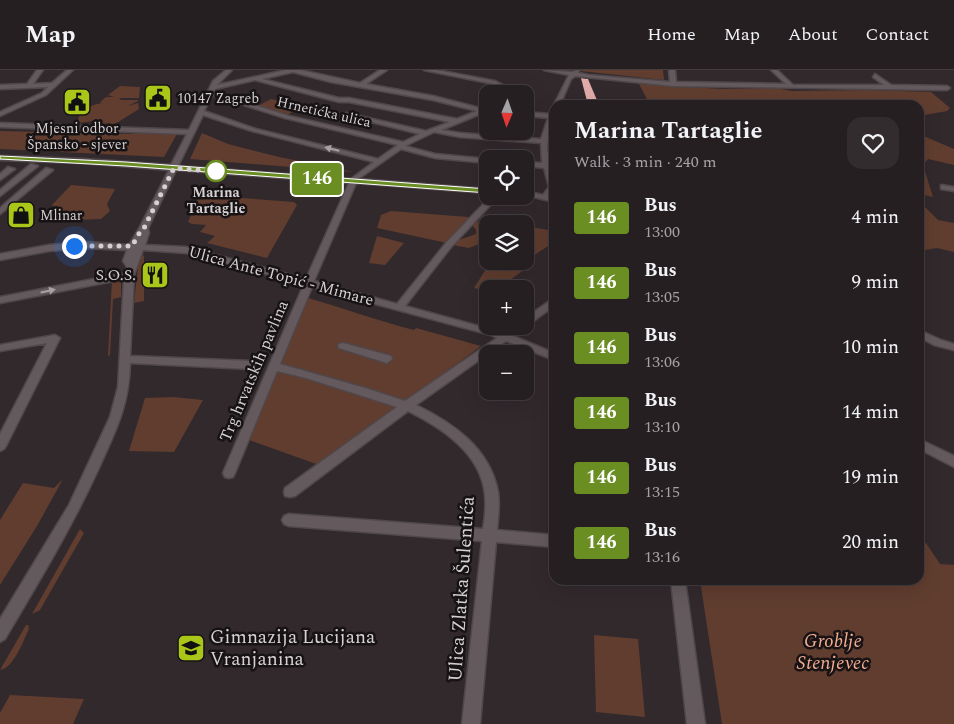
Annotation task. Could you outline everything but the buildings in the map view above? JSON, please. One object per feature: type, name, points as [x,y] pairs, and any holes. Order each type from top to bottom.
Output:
[{"type":"street","points":[[29,86],[40,70]]},
{"type":"street","points":[[0,114],[41,96],[70,70]]},
{"type":"street","points":[[0,634],[55,542],[92,471],[118,411],[124,387],[126,293],[130,270],[135,261],[136,246],[145,232],[144,228],[211,90],[220,77],[229,70]]},
{"type":"street","points":[[211,90],[252,78],[294,70],[331,80],[433,98],[479,109]]},
{"type":"street","points":[[361,85],[384,70]]},
{"type":"street","points":[[431,70],[500,85]]},
{"type":"street","points":[[547,70],[573,75],[673,84],[947,88]]},
{"type":"street","points":[[559,100],[568,81],[578,70]]},
{"type":"street","points":[[672,70],[673,84]]},
{"type":"street","points":[[774,70],[791,86]]},
{"type":"street","points":[[875,76],[890,87]]},
{"type":"street","points":[[252,78],[339,100],[349,100],[457,121]]},
{"type":"street","points":[[0,87],[55,85]]},
{"type":"street","points":[[349,100],[377,88]]},
{"type":"street","name":"Hrnetićka ulica","points":[[211,90],[287,117],[435,156],[479,160]]},
{"type":"street","points":[[201,112],[254,130],[379,161]]},
{"type":"street","points":[[353,182],[357,177],[402,146],[430,132],[479,112]]},
{"type":"street","points":[[346,114],[430,132],[543,141]]},
{"type":"street","points":[[534,114],[549,114]]},
{"type":"street","points":[[0,125],[190,132]]},
{"type":"street","points":[[549,125],[543,141],[549,170]]},
{"type":"street","points":[[0,158],[174,168],[479,190]]},
{"type":"street","points":[[534,165],[547,166]]},
{"type":"street","points":[[0,194],[34,166]]},
{"type":"street","points":[[0,178],[11,169]]},
{"type":"street","points":[[0,212],[48,170]]},
{"type":"street","name":"Trg hrvatskih pavlina","points":[[229,473],[353,182]]},
{"type":"street","points":[[944,187],[954,189]]},
{"type":"street","points":[[534,193],[549,194]]},
{"type":"street","points":[[0,203],[10,203]]},
{"type":"street","points":[[399,306],[448,246],[487,205]]},
{"type":"street","name":"Ulica Ante Topić - Mimare","points":[[0,257],[61,247],[136,246],[186,250],[506,336],[549,355]]},
{"type":"street","points":[[0,300],[130,270]]},
{"type":"street","points":[[534,316],[549,305]]},
{"type":"street","points":[[290,492],[506,336]]},
{"type":"street","points":[[924,336],[938,343],[954,347]]},
{"type":"street","points":[[0,348],[55,338],[0,446]]},
{"type":"street","points":[[343,346],[387,359]]},
{"type":"street","name":"Trg hrvatskih pavlina","points":[[125,359],[251,365]]},
{"type":"street","points":[[274,367],[363,391],[408,406]]},
{"type":"street","name":"Ulica Zlatka Šulentića","points":[[408,406],[447,427],[464,441],[476,456],[490,487],[492,510],[490,536],[471,724]]},
{"type":"street","points":[[924,447],[954,462]]},
{"type":"street","points":[[289,520],[549,541]]},
{"type":"street","points":[[679,585],[696,724]]},
{"type":"green space","points":[[663,70],[664,80],[580,71]]},
{"type":"green space","points":[[639,84],[723,89],[775,88],[792,91],[868,90],[931,92],[950,108],[947,111],[924,115],[924,100],[647,100]]},
{"type":"green space","points":[[120,86],[140,87],[139,98],[119,98],[121,100],[138,100],[128,106],[138,103],[139,109],[115,124],[92,123],[94,121],[78,123],[82,111],[102,103],[100,102],[106,97],[114,97],[108,95]]},
{"type":"green space","points":[[271,99],[302,107],[287,115],[256,107]]},
{"type":"green space","points":[[0,131],[177,134],[164,157],[0,149]]},
{"type":"green space","points":[[202,133],[228,144],[279,157],[353,172],[190,159]]},
{"type":"green space","points":[[924,136],[954,149],[954,165],[928,159],[924,164]]},
{"type":"green space","points":[[924,168],[933,197],[924,195]]},
{"type":"green space","points":[[71,185],[115,189],[107,204],[110,211],[101,219],[76,220],[52,205]]},
{"type":"green space","points":[[203,195],[294,202],[297,205],[267,258],[207,243],[215,236],[200,232],[206,225],[188,222],[199,197]]},
{"type":"green space","points":[[924,206],[938,220],[954,223],[954,252],[937,248],[924,250]]},
{"type":"green space","points":[[391,211],[468,217],[470,219],[447,243],[377,228],[381,215]]},
{"type":"green space","points":[[478,221],[479,222],[479,244],[469,248],[453,245],[456,241],[476,234],[476,230],[472,225]]},
{"type":"green space","points":[[534,228],[549,230],[549,245],[534,255]]},
{"type":"green space","points":[[377,236],[404,243],[385,265],[369,263]]},
{"type":"green space","points":[[142,254],[144,256],[144,301],[134,303],[139,258]]},
{"type":"green space","points":[[485,270],[524,270],[510,280],[479,280]]},
{"type":"green space","points":[[112,280],[121,283],[121,297],[113,299],[110,355],[108,356]]},
{"type":"green space","points":[[479,280],[479,289],[474,288]]},
{"type":"green space","points":[[308,298],[414,330],[416,328],[479,345],[479,347],[319,465],[249,440]]},
{"type":"green space","points":[[173,397],[203,400],[174,452],[129,451],[145,398]]},
{"type":"green space","points":[[63,479],[37,526],[0,585],[0,520],[23,483],[54,488]]},
{"type":"green space","points":[[80,529],[84,533],[40,610],[32,614]]},
{"type":"green space","name":"Groblje Stenjevec","points":[[926,543],[940,564],[954,565],[954,724],[722,724],[701,585],[924,585],[924,544]]},
{"type":"green space","points":[[26,625],[28,625],[29,629],[14,659],[5,668],[0,670]]},
{"type":"green space","points":[[594,635],[638,639],[645,717],[596,712]]},
{"type":"green space","points":[[10,695],[84,699],[73,724],[0,724],[0,713]]},
{"type":"bus line","name":"146","points":[[0,158],[126,164],[479,191]]},
{"type":"place","name":"10147 Zagreb","points":[[158,98]]},
{"type":"place","name":"Mjesni odbor Špansko - sjever","points":[[77,102]]},
{"type":"place","name":"Marina Tartaglie","points":[[216,171]]},
{"type":"place","name":"Mlinar","points":[[21,215]]},
{"type":"place","name":"S.O.S.","points":[[155,275]]},
{"type":"place","name":"Gimnazija Lucijana Vranjanina","points":[[191,648]]},
{"type":"route","points":[[74,246],[132,246],[144,228],[174,168],[222,172],[216,171]]}]
